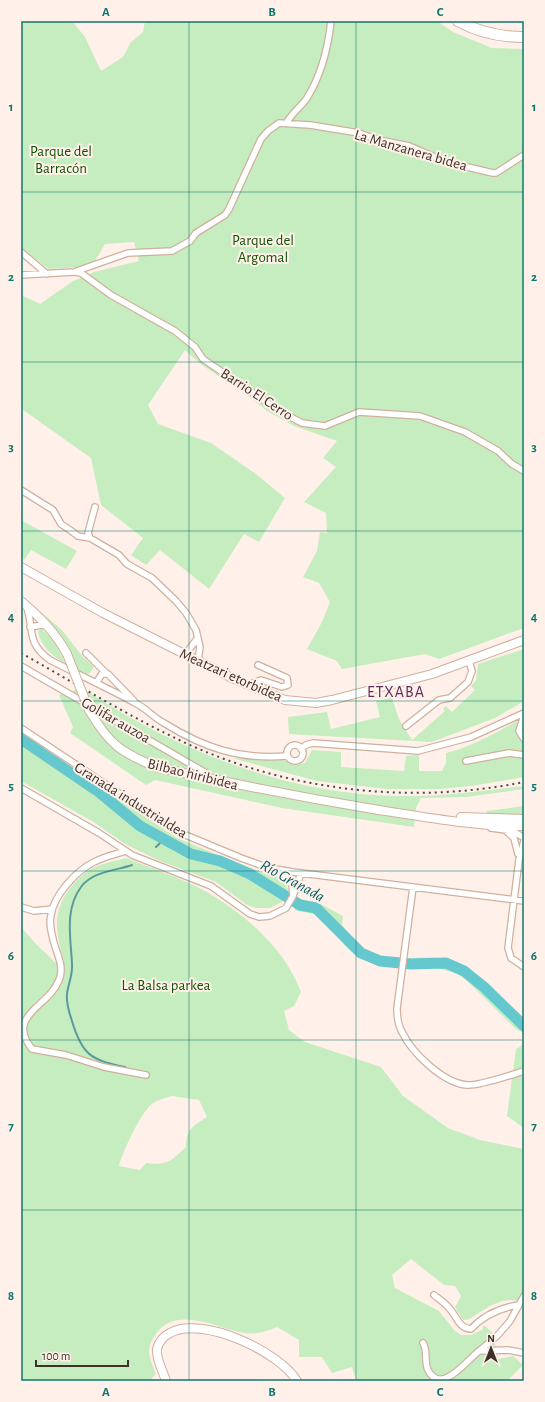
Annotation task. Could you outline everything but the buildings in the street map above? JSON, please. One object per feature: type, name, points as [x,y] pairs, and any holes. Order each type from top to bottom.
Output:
[{"type":"highway","points":[[458,21],[481,31],[499,35],[524,37]]},
{"type":"street","points":[[21,275],[74,272],[128,253],[172,251],[180,248],[190,241],[196,233],[225,214],[229,209],[261,139],[273,126],[279,123],[287,122],[306,98],[322,67],[328,45],[331,21]]},
{"type":"street","name":"La Manzanera bidea","points":[[287,122],[359,133],[379,140],[409,146],[446,162],[493,173],[496,173],[524,155]]},
{"type":"street","points":[[21,252],[47,274]]},
{"type":"street","name":"Barrio El Cerro","points":[[74,272],[81,273],[111,295],[175,331],[195,347],[203,359],[259,395],[281,412],[302,423],[325,426],[359,412],[420,416],[465,432],[498,451],[512,464],[524,471]]},
{"type":"street","points":[[21,490],[53,510],[61,524],[78,536],[90,538],[118,555],[127,564],[152,578],[176,600],[196,630],[200,647],[198,661]]},
{"type":"street","points":[[90,538],[88,533],[94,507]]},
{"type":"street","name":"Meatzari etorbidea","points":[[21,567],[103,613],[185,655],[285,700],[316,703],[432,674],[524,640]]},
{"type":"street","points":[[23,603],[34,643],[40,652],[50,660],[137,704]]},
{"type":"street","name":"Bilbao hiribidea","points":[[23,603],[48,626],[67,654],[89,710],[101,731],[111,743],[128,755],[156,767],[283,794],[440,820],[498,826],[524,826]]},
{"type":"street","points":[[30,626],[48,626]]},
{"type":"street","points":[[185,655],[197,639]]},
{"type":"street","points":[[86,653],[137,704],[163,723],[208,747],[232,753],[258,756],[287,756],[290,760],[298,760],[302,755],[301,749],[297,746],[292,746],[287,751],[287,756]]},
{"type":"street","points":[[406,726],[439,700],[450,698],[468,682],[472,671],[469,660]]},
{"type":"street","points":[[248,684],[261,680],[282,687],[288,684],[287,678],[258,665]]},
{"type":"street","name":"Golifar auzoa","points":[[21,666],[206,773],[208,778]]},
{"type":"street","points":[[96,683],[102,674],[106,673]]},
{"type":"street","points":[[301,749],[306,745],[313,743],[407,751],[418,750],[471,737],[524,714]]},
{"type":"street","points":[[524,714],[519,731],[524,739]]},
{"type":"street","name":"Granada industrialdea","points":[[21,728],[176,831],[241,858],[281,870],[524,901]]},
{"type":"street","points":[[466,760],[509,753],[524,755]]},
{"type":"street","points":[[21,788],[99,833],[126,851],[211,886],[250,914],[259,917],[270,916],[286,908],[293,896],[301,873]]},
{"type":"street","name":"Bilbao hiribidea","points":[[353,806],[484,818],[524,820]]},
{"type":"street","points":[[440,820],[451,825],[503,830],[516,833],[524,838]]},
{"type":"street","points":[[503,830],[511,835],[516,841],[519,860]]},
{"type":"street","points":[[524,841],[519,860],[509,954],[514,962],[524,967]]},
{"type":"street","points":[[126,851],[94,862],[76,874],[52,909],[50,924],[61,964],[60,979],[54,991],[29,1013],[25,1020],[23,1032],[32,1049],[66,1055],[104,1067],[146,1075]]},
{"type":"street","points":[[281,870],[292,885],[293,896]]},
{"type":"street","points":[[413,887],[397,1008],[401,1032],[421,1058],[456,1083],[469,1086],[524,1071]]},
{"type":"street","points":[[21,907],[34,911],[52,909]]},
{"type":"street","points":[[434,1295],[448,1307],[460,1325],[465,1329],[471,1329],[477,1322],[492,1313],[518,1305]]},
{"type":"street","points":[[423,1343],[427,1353],[427,1368],[431,1375],[442,1379],[455,1374],[502,1331],[510,1321],[524,1296]]},
{"type":"street","points":[[166,1381],[158,1357],[159,1344],[165,1336],[174,1331],[191,1328],[223,1334],[258,1349],[281,1364],[297,1381]]},
{"type":"street","points":[[479,1351],[508,1350],[524,1353]]},
{"type":"green space","points":[[21,21],[72,21],[85,37],[101,71],[123,57],[131,42],[143,32],[145,21],[437,21],[453,32],[492,48],[524,49],[524,628],[439,659],[425,654],[342,669],[337,661],[307,649],[322,622],[330,602],[319,583],[303,577],[317,551],[320,532],[327,533],[326,513],[304,502],[336,467],[323,458],[337,441],[294,426],[267,411],[247,395],[199,363],[185,350],[148,405],[158,424],[211,443],[256,474],[285,498],[259,542],[244,534],[209,589],[160,550],[146,565],[131,555],[143,538],[101,505],[91,458],[23,410],[23,403],[21,401],[21,295],[40,304],[73,281],[94,272],[139,261],[134,242],[105,244],[95,261],[80,267],[49,269],[21,248]]},
{"type":"green space","points":[[21,520],[77,551],[66,569],[31,550],[25,559],[21,560]]},
{"type":"green space","points":[[41,612],[62,630],[83,657],[94,667],[90,673],[86,674],[78,671],[61,637]]},
{"type":"green space","points":[[42,629],[55,642],[65,663],[44,646],[38,631]]},
{"type":"green space","points":[[524,649],[524,701],[495,718],[432,742],[289,734],[288,717],[327,712],[331,729],[380,717],[376,701],[392,698],[399,719],[412,740],[445,711],[443,709],[446,706],[452,712],[475,690],[471,686],[476,680],[478,664]]},
{"type":"green space","points":[[85,687],[85,690],[120,712],[194,749],[232,764],[272,777],[312,787],[353,793],[394,796],[443,795],[524,786],[524,789],[466,797],[421,798],[416,808],[414,827],[282,808],[155,780],[146,785],[70,733],[73,727],[59,695]]},
{"type":"green space","points":[[517,721],[517,734],[524,743],[524,777],[471,786],[440,789],[387,789],[317,781],[232,758],[279,759],[297,764],[305,763],[312,750],[341,752],[341,767],[404,771],[406,756],[419,755],[419,771],[442,771],[446,763],[446,753],[473,744]]},
{"type":"green space","points":[[21,734],[177,838],[250,868],[281,877],[288,889],[282,902],[270,908],[256,908],[247,905],[216,882],[160,861],[125,844],[95,823],[21,781]]},
{"type":"green space","points":[[524,806],[524,815],[486,815],[487,811]]},
{"type":"green space","name":"La Balsa parkea","points":[[126,858],[175,877],[203,890],[233,909],[247,920],[274,946],[294,976],[301,992],[294,1006],[284,1011],[289,1030],[305,1042],[381,1067],[403,1096],[448,1128],[480,1140],[524,1149],[524,1303],[506,1300],[488,1307],[471,1318],[463,1320],[455,1307],[461,1296],[455,1286],[444,1285],[411,1259],[392,1275],[395,1288],[439,1311],[454,1330],[461,1335],[471,1335],[482,1330],[484,1325],[493,1333],[498,1359],[513,1356],[523,1365],[507,1381],[356,1381],[352,1367],[332,1373],[322,1357],[299,1357],[299,1340],[277,1327],[261,1332],[249,1333],[234,1331],[186,1319],[164,1325],[150,1344],[150,1358],[156,1374],[150,1381],[21,1381],[21,927],[59,966],[64,961],[57,932],[57,923],[60,906],[64,897],[72,885],[91,869]],"holes":[[[172,1096],[199,1100],[207,1117],[191,1129],[187,1136],[186,1147],[176,1156],[164,1163],[146,1163],[140,1170],[119,1166],[132,1133],[152,1104]]]},
{"type":"green space","points":[[302,900],[319,903],[343,916],[342,925],[356,943],[366,952],[390,958],[440,958],[464,966],[480,978],[508,1009],[524,1022],[524,1033],[517,1030],[463,977],[440,969],[375,962],[355,954],[321,918],[312,914],[294,910]]},
{"type":"green space","points":[[524,1044],[524,1128],[507,1116],[516,1049]]},
{"type":"waterway","name":"Río Granada","points":[[21,739],[99,792],[140,826],[191,854],[220,861],[250,874],[300,905],[316,908],[361,953],[380,961],[411,964],[446,963],[464,971],[484,987],[524,1026]]},
{"type":"waterway","points":[[156,847],[164,839]]},
{"type":"waterway","points":[[125,1067],[104,1062],[84,1049],[76,1032],[67,1005],[67,998],[72,968],[70,915],[76,896],[81,887],[92,878],[105,872],[132,865]]},
{"type":"railway","points":[[21,653],[114,706],[171,736],[212,754],[255,769],[299,781],[344,788],[389,792],[434,793],[479,789],[524,782]]},
{"type":"district","name":"ETXABA","points":[[396,691]]},
{"type":"park label","name":"Parque del Barracón","points":[[61,160]]},
{"type":"park label","name":"Parque del Argomal","points":[[263,248]]}]
